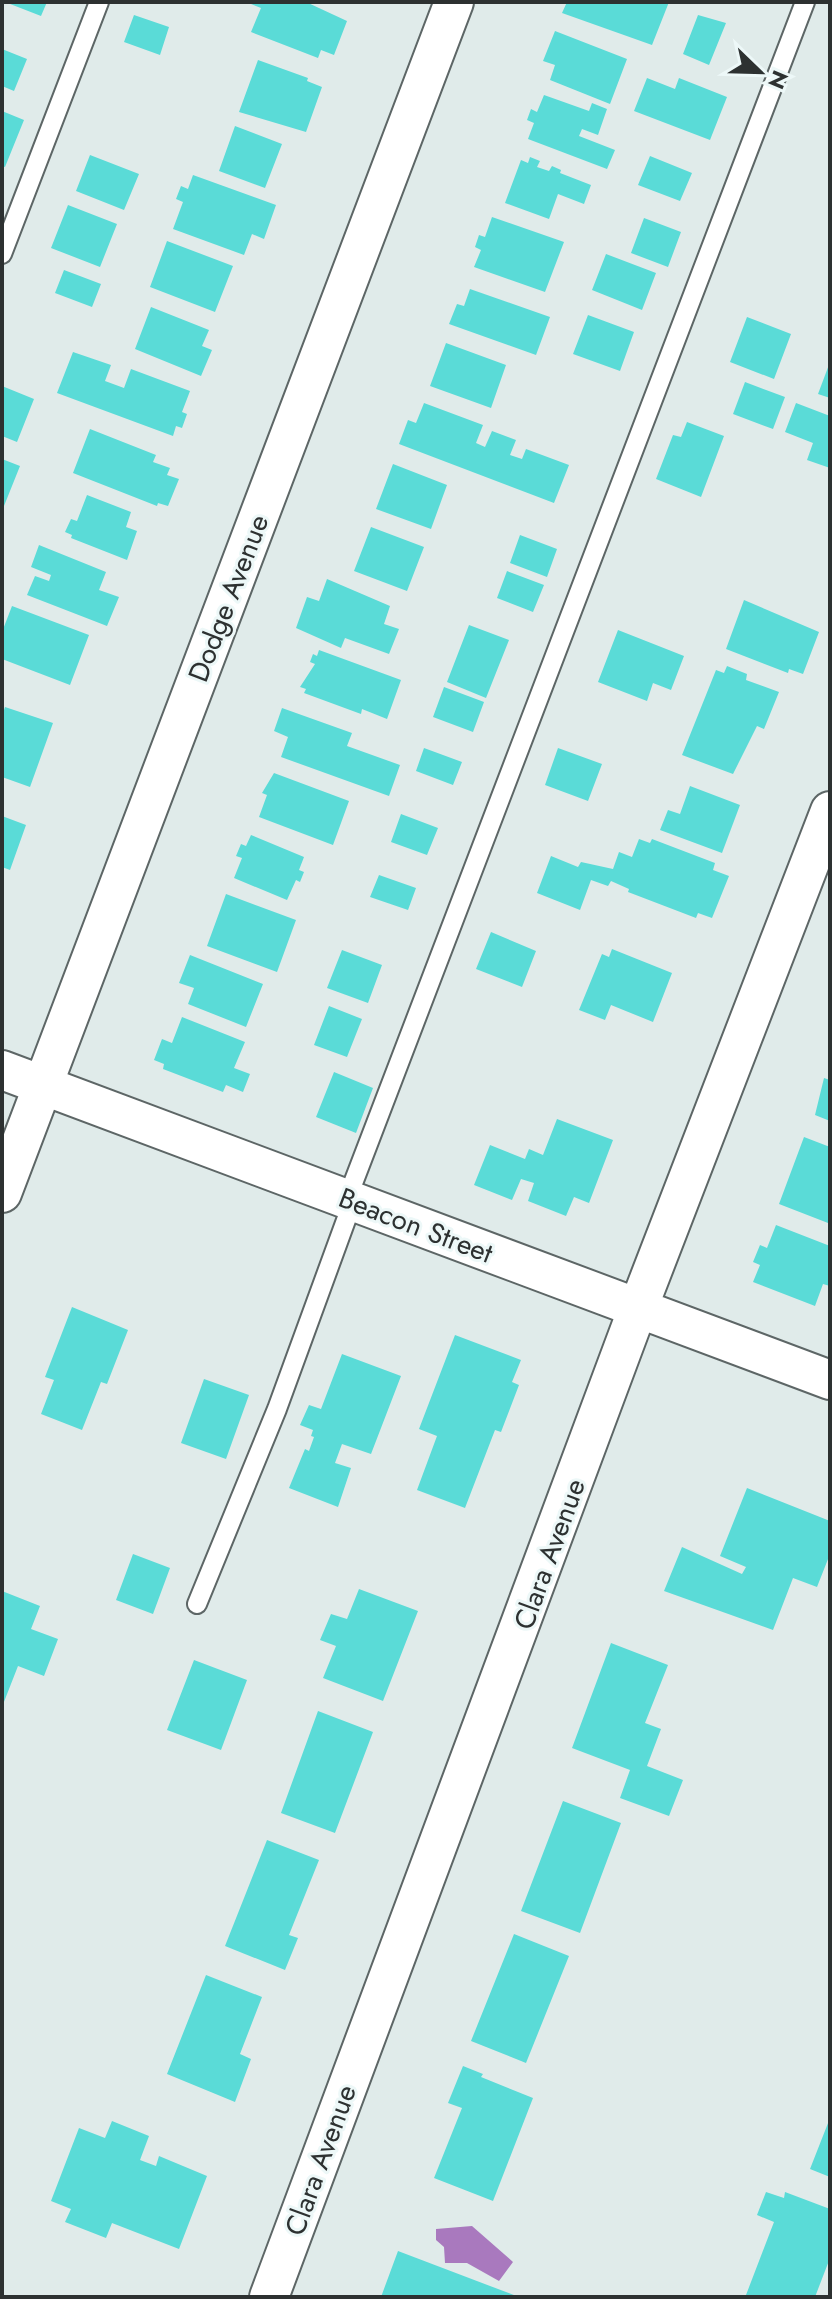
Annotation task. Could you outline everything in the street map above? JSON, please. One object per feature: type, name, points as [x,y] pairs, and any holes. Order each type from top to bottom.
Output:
[{"type":"street","name":"Dodge Avenue","points":[[2,1193],[454,2]]},
{"type":"street","name":"Clara Avenue","points":[[269,2297],[638,1308],[830,811]]},
{"type":"street","name":"Beacon Street","points":[[2,1070],[830,1380]]},
{"type":"lane","points":[[2,254],[99,2]]},
{"type":"lane","points":[[197,1604],[277,1409],[350,1200],[805,2]]},
{"type":"shaded area","points":[[472,2226],[513,2262],[499,2281],[467,2263],[445,2263],[444,2247],[436,2240],[436,2229]]},
{"type":"building","points":[[5,2],[47,2],[41,16]]},
{"type":"building","points":[[246,2],[306,2],[347,21],[334,55],[321,50],[318,58],[251,32],[261,8]]},
{"type":"building","points":[[567,2],[669,2],[652,45],[562,13]]},
{"type":"building","points":[[134,15],[169,27],[160,55],[124,42]]},
{"type":"building","points":[[698,15],[726,23],[709,65],[683,54]]},
{"type":"building","points":[[555,31],[627,59],[610,104],[550,80],[555,65],[543,61]]},
{"type":"building","points":[[2,49],[27,59],[14,91],[2,86]]},
{"type":"building","points":[[258,60],[308,78],[307,81],[322,87],[306,132],[239,112]]},
{"type":"building","points":[[647,78],[675,89],[679,78],[727,97],[710,140],[634,111]]},
{"type":"building","points":[[544,95],[589,111],[592,103],[607,109],[598,135],[582,129],[579,136],[615,150],[607,169],[528,139],[534,123],[527,120],[531,109],[537,112]]},
{"type":"building","points":[[2,111],[24,120],[5,167],[2,166]]},
{"type":"building","points":[[235,126],[282,144],[265,188],[219,171]]},
{"type":"building","points":[[90,155],[139,174],[124,210],[76,191]]},
{"type":"building","points":[[650,156],[692,173],[680,201],[638,185]]},
{"type":"building","points":[[530,157],[540,161],[537,167],[549,171],[552,166],[561,170],[560,173],[591,185],[584,204],[558,194],[549,219],[505,203],[521,160],[528,163]]},
{"type":"building","points":[[193,175],[276,205],[264,239],[252,234],[244,255],[173,229],[183,202],[176,199],[181,186],[188,189]]},
{"type":"building","points":[[68,205],[117,224],[100,267],[51,248]]},
{"type":"building","points":[[492,217],[564,242],[545,292],[474,267],[481,250],[475,247],[479,235],[485,237]]},
{"type":"building","points":[[644,218],[681,232],[668,267],[631,253]]},
{"type":"building","points":[[167,241],[233,266],[215,312],[150,287]]},
{"type":"building","points":[[606,254],[656,273],[642,310],[592,290]]},
{"type":"building","points":[[64,270],[101,284],[92,307],[55,293]]},
{"type":"building","points":[[470,289],[550,317],[536,355],[449,324],[457,304],[464,306]]},
{"type":"building","points":[[151,307],[209,330],[202,346],[212,350],[201,376],[135,349]]},
{"type":"building","points":[[588,315],[634,332],[620,371],[573,354]]},
{"type":"building","points":[[747,317],[791,334],[774,379],[730,362]]},
{"type":"building","points":[[446,343],[506,365],[491,408],[430,386]]},
{"type":"building","points":[[73,352],[111,365],[105,381],[124,388],[131,369],[190,391],[182,412],[187,414],[182,428],[176,426],[173,436],[57,393]]},
{"type":"building","points":[[830,362],[830,398],[818,394]]},
{"type":"building","points":[[745,382],[785,397],[773,429],[733,414]]},
{"type":"building","points":[[2,386],[34,399],[17,442],[2,436]]},
{"type":"building","points":[[424,403],[483,425],[476,443],[485,447],[492,431],[516,440],[510,455],[522,459],[526,449],[569,465],[554,503],[399,444],[408,420],[416,423]]},
{"type":"building","points":[[796,403],[830,416],[830,468],[807,460],[813,443],[785,432]]},
{"type":"building","points":[[687,422],[724,436],[701,497],[656,479],[673,435],[681,437]]},
{"type":"building","points":[[90,429],[156,455],[153,462],[170,468],[167,475],[179,479],[168,506],[158,503],[157,506],[73,473]]},
{"type":"building","points":[[2,459],[20,466],[2,511]]},
{"type":"building","points":[[393,464],[447,485],[431,529],[376,509]]},
{"type":"building","points":[[87,495],[131,512],[126,527],[137,531],[127,560],[71,538],[72,535],[65,532],[71,519],[77,521]]},
{"type":"building","points":[[371,527],[424,547],[407,591],[354,571]]},
{"type":"building","points":[[520,535],[557,549],[547,577],[510,563]]},
{"type":"building","points":[[39,545],[106,572],[99,590],[119,597],[107,626],[27,595],[35,576],[49,581],[51,575],[31,567]]},
{"type":"building","points":[[507,571],[544,585],[533,612],[497,598]]},
{"type":"building","points":[[327,579],[390,606],[384,624],[399,629],[389,654],[345,638],[341,648],[296,628],[307,597],[319,601]]},
{"type":"building","points":[[744,600],[819,632],[803,674],[789,669],[788,673],[726,649]]},
{"type":"building","points":[[12,606],[89,635],[70,685],[2,659],[2,632]]},
{"type":"building","points":[[469,625],[509,640],[486,698],[447,682]]},
{"type":"building","points":[[618,630],[684,656],[671,690],[653,683],[647,701],[598,682]]},
{"type":"building","points":[[319,650],[401,680],[387,719],[362,709],[361,714],[304,693],[306,689],[300,687],[315,664],[310,662],[313,654],[317,656]]},
{"type":"building","points":[[727,666],[747,674],[746,680],[779,692],[764,729],[757,726],[733,774],[682,755],[716,670],[724,673]]},
{"type":"building","points":[[444,687],[484,702],[473,732],[433,717]]},
{"type":"building","points":[[5,707],[53,723],[30,787],[2,777],[2,716]]},
{"type":"building","points":[[282,708],[352,733],[347,746],[400,765],[389,796],[281,757],[288,737],[274,731]]},
{"type":"building","points":[[424,748],[462,762],[453,785],[416,771]]},
{"type":"building","points":[[558,748],[602,764],[588,801],[545,785]]},
{"type":"building","points":[[274,773],[349,801],[333,845],[259,817],[267,795],[262,793]]},
{"type":"building","points":[[690,786],[740,805],[722,853],[660,830],[668,810],[680,814]]},
{"type":"building","points":[[401,814],[438,828],[427,855],[391,842]]},
{"type":"building","points":[[2,816],[26,825],[10,870],[2,867]]},
{"type":"building","points":[[251,835],[304,857],[299,870],[304,872],[300,882],[296,880],[287,900],[234,878],[242,858],[236,856],[241,844],[246,846]]},
{"type":"building","points":[[639,839],[650,843],[652,839],[715,863],[713,870],[729,876],[712,918],[698,913],[696,918],[628,892],[629,889],[611,881],[608,886],[591,880],[580,910],[537,893],[551,856],[578,867],[581,862],[613,869],[619,852],[632,857]]},
{"type":"building","points":[[379,875],[416,888],[408,910],[370,897]]},
{"type":"building","points":[[226,894],[296,920],[277,972],[207,946]]},
{"type":"building","points":[[491,932],[536,951],[522,987],[476,969]]},
{"type":"building","points":[[612,949],[672,973],[653,1022],[611,1005],[605,1020],[579,1010],[602,954],[609,957]]},
{"type":"building","points":[[342,950],[382,965],[368,1003],[327,988]]},
{"type":"building","points":[[190,955],[263,984],[246,1027],[188,1004],[194,988],[179,983]]},
{"type":"building","points":[[329,1006],[362,1019],[347,1057],[314,1045]]},
{"type":"building","points":[[182,1017],[245,1042],[234,1068],[250,1074],[243,1092],[226,1085],[223,1092],[163,1069],[164,1064],[154,1060],[162,1039],[172,1043]]},
{"type":"building","points":[[334,1072],[373,1088],[356,1133],[316,1117]]},
{"type":"building","points":[[824,1078],[830,1080],[830,1121],[815,1115]]},
{"type":"building","points":[[557,1119],[613,1140],[589,1203],[574,1197],[566,1216],[528,1201],[534,1183],[521,1179],[512,1200],[474,1185],[490,1145],[525,1159],[529,1149],[543,1155]]},
{"type":"building","points":[[804,1137],[830,1147],[828,1223],[779,1204]]},
{"type":"building","points":[[776,1225],[830,1246],[830,1286],[823,1284],[815,1306],[753,1282],[760,1265],[753,1262],[760,1245],[767,1248]]},
{"type":"building","points":[[72,1307],[128,1330],[107,1384],[101,1382],[82,1430],[41,1414],[54,1380],[45,1377]]},
{"type":"building","points":[[455,1335],[521,1360],[512,1382],[519,1385],[501,1432],[495,1430],[465,1508],[417,1490],[437,1436],[419,1429]]},
{"type":"building","points":[[342,1354],[401,1376],[371,1454],[342,1444],[335,1463],[351,1468],[338,1507],[289,1488],[305,1449],[309,1451],[314,1437],[311,1436],[313,1430],[300,1425],[309,1405],[321,1409]]},
{"type":"building","points":[[204,1379],[249,1395],[226,1459],[181,1443]]},
{"type":"building","points":[[747,1488],[830,1521],[830,1554],[817,1587],[793,1578],[773,1630],[664,1591],[682,1547],[742,1574],[746,1567],[720,1556]]},
{"type":"building","points":[[133,1554],[170,1568],[153,1614],[116,1600]]},
{"type":"building","points":[[359,1589],[418,1611],[383,1701],[323,1678],[336,1646],[320,1640],[331,1614],[347,1619]]},
{"type":"building","points":[[2,1591],[40,1606],[31,1629],[58,1639],[44,1676],[18,1666],[2,1707]]},
{"type":"building","points":[[611,1643],[668,1665],[645,1723],[661,1729],[647,1766],[683,1780],[669,1816],[620,1798],[630,1770],[572,1748]]},
{"type":"building","points":[[194,1660],[247,1680],[221,1750],[167,1730]]},
{"type":"building","points":[[318,1711],[373,1732],[335,1833],[281,1813]]},
{"type":"building","points":[[563,1801],[621,1823],[580,1933],[521,1911]]},
{"type":"building","points":[[267,1840],[319,1860],[289,1935],[298,1938],[285,1970],[225,1946]]},
{"type":"building","points":[[514,1934],[569,1956],[526,2063],[471,2041]]},
{"type":"building","points":[[206,1975],[262,1997],[240,2054],[251,2059],[235,2102],[167,2074]]},
{"type":"building","points":[[463,2066],[483,2074],[481,2077],[533,2098],[493,2201],[434,2178],[462,2108],[448,2103]]},
{"type":"building","points":[[830,2118],[830,2177],[810,2169]]},
{"type":"building","points":[[112,2121],[149,2136],[140,2160],[156,2166],[159,2156],[207,2176],[179,2249],[112,2223],[106,2238],[65,2222],[71,2209],[51,2201],[79,2128],[105,2138]]},
{"type":"building","points":[[766,2192],[784,2198],[785,2192],[830,2209],[830,2258],[815,2297],[746,2295],[774,2222],[757,2215]]},
{"type":"building","points":[[398,2251],[519,2297],[381,2297]]}]
